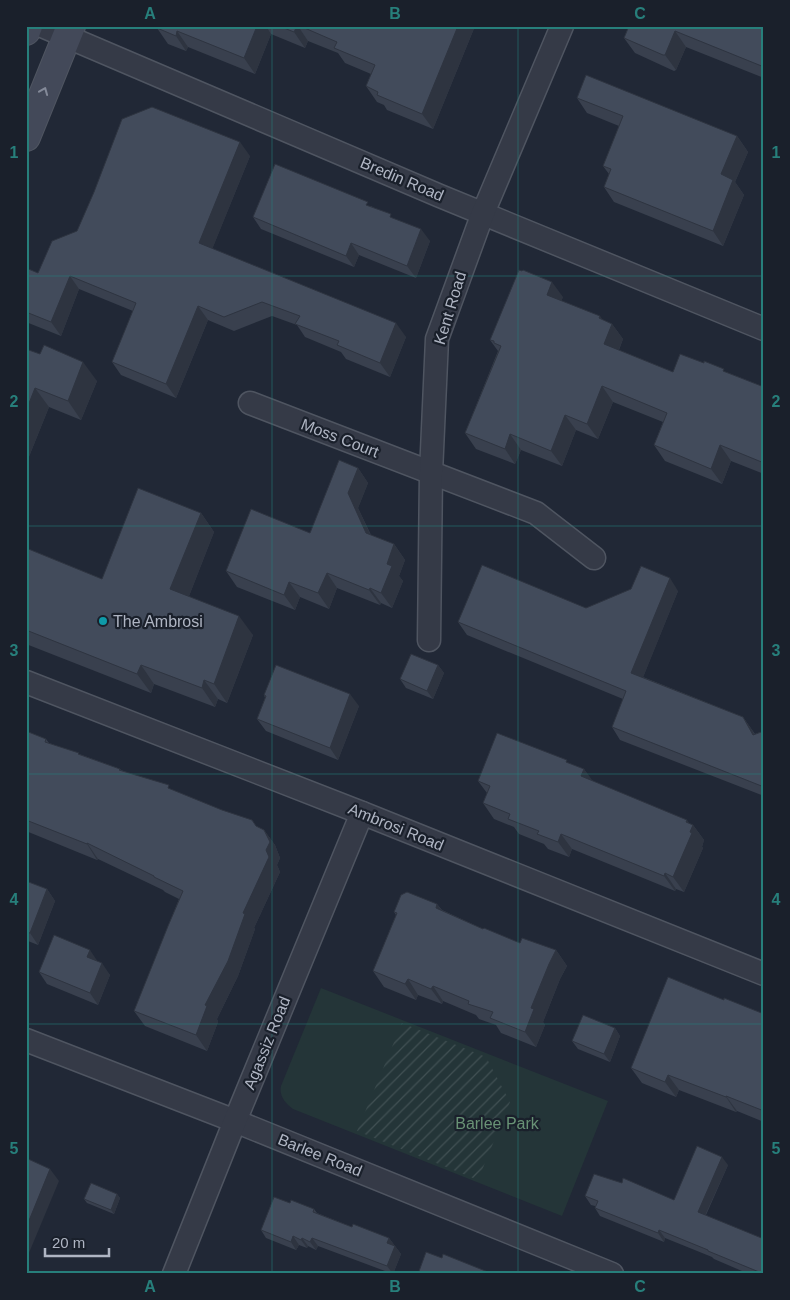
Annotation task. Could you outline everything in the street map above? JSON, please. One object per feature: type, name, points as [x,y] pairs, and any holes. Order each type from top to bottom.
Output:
[{"type":"main road","points":[[26,31],[28,26]]},
{"type":"main road","points":[[26,137],[60,30]]},
{"type":"street","name":"Kent Road","points":[[429,640],[431,473],[438,339],[483,213],[562,26]]},
{"type":"street","name":"Bredin Road","points":[[60,30],[483,213],[764,330]]},
{"type":"street","name":"Moss Court","points":[[250,403],[536,513],[594,558]]},
{"type":"street","name":"Ambrosi Road","points":[[26,682],[362,813],[764,974]]},
{"type":"street","name":"Agassiz Road","points":[[174,1274],[362,813]]},
{"type":"street","name":"Barlee Road","points":[[26,1040],[235,1121],[612,1274]]},
{"type":"green space","name":"Barlee Park","points":[[321,988],[608,1101],[562,1216],[293,1109],[287,1104],[282,1096],[281,1086]]},
{"type":"green space","points":[[402,1023],[486,1057],[510,1102],[478,1180],[357,1131]]},
{"type":"building","points":[[158,26],[257,26],[244,58],[177,31],[176,36],[157,28]]},
{"type":"building","points":[[279,26],[297,26],[294,32]]},
{"type":"building","points":[[300,26],[458,26],[422,114],[377,95],[378,92],[366,86],[375,65],[334,48],[337,42]]},
{"type":"building","points":[[629,26],[764,26],[764,67],[675,31],[665,55],[663,55],[624,38]]},
{"type":"building","points":[[586,75],[737,136],[721,174],[733,180],[713,231],[604,187],[611,169],[603,166],[623,116],[577,98]]},
{"type":"building","points":[[152,107],[240,142],[199,243],[396,323],[380,363],[337,345],[339,341],[295,324],[300,316],[262,302],[224,317],[198,306],[166,384],[112,362],[136,303],[70,276],[51,322],[26,312],[26,268],[38,273],[52,241],[77,231],[122,119]]},
{"type":"building","points":[[275,164],[368,202],[366,205],[391,214],[390,217],[421,229],[407,266],[351,243],[346,256],[253,217]]},
{"type":"building","points":[[519,270],[552,282],[547,295],[600,316],[599,318],[612,324],[604,344],[673,372],[680,354],[704,363],[704,361],[724,369],[723,371],[764,387],[764,463],[720,445],[711,469],[654,445],[667,413],[602,386],[587,424],[565,415],[551,451],[510,434],[505,449],[465,433],[501,346],[490,340]]},
{"type":"building","points":[[44,345],[83,362],[68,401],[35,388],[26,411],[26,349],[40,354]]},
{"type":"building","points":[[339,460],[358,468],[348,493],[366,533],[394,544],[387,564],[392,566],[381,593],[327,573],[318,593],[289,582],[284,595],[226,571],[251,509],[310,533]]},
{"type":"building","name":"The Ambrosi","points":[[138,488],[201,513],[170,589],[239,616],[214,684],[204,680],[202,688],[141,665],[137,674],[26,630],[26,548],[102,579]]},
{"type":"building","points":[[482,565],[586,608],[631,589],[641,566],[670,578],[631,673],[743,717],[753,735],[764,731],[764,787],[612,727],[626,691],[458,622]]},
{"type":"building","points":[[411,654],[438,665],[427,691],[400,679]]},
{"type":"building","points":[[276,665],[350,694],[330,748],[257,719]]},
{"type":"building","points":[[26,731],[46,739],[45,742],[79,753],[119,770],[169,785],[168,788],[252,820],[256,826],[264,830],[270,842],[266,850],[269,857],[243,913],[245,914],[228,961],[205,1005],[207,1006],[196,1035],[134,1011],[183,891],[87,843],[26,820]]},
{"type":"building","points":[[497,733],[567,760],[566,762],[584,769],[581,776],[687,820],[686,822],[693,825],[690,832],[692,833],[673,877],[665,873],[664,876],[561,834],[558,842],[537,834],[539,831],[508,819],[510,814],[483,803],[490,786],[478,781]]},
{"type":"building","points":[[26,881],[47,889],[30,933],[26,932]]},
{"type":"building","points":[[407,892],[437,904],[436,908],[483,929],[520,943],[522,938],[556,950],[531,1008],[534,1009],[525,1032],[490,1018],[493,1012],[468,1004],[469,1001],[433,986],[431,989],[408,979],[405,984],[373,971],[397,913],[394,912],[401,895]]},
{"type":"building","points":[[54,935],[90,950],[87,957],[102,963],[90,993],[39,972]]},
{"type":"building","points":[[668,977],[764,1014],[764,1111],[668,1075],[665,1082],[631,1068]]},
{"type":"building","points":[[583,1015],[615,1028],[604,1054],[572,1041]]},
{"type":"building","points":[[697,1146],[722,1157],[698,1212],[764,1239],[764,1274],[659,1230],[658,1233],[595,1208],[598,1201],[585,1196],[594,1174],[622,1183],[623,1178],[674,1200]]},
{"type":"building","points":[[26,1158],[50,1169],[26,1228]]},
{"type":"building","points":[[91,1183],[117,1194],[111,1210],[84,1199]]},
{"type":"building","points":[[274,1197],[290,1203],[291,1200],[314,1209],[313,1212],[352,1227],[353,1224],[389,1238],[387,1243],[395,1246],[387,1266],[312,1238],[310,1242],[293,1236],[291,1242],[261,1230]]},
{"type":"building","points":[[426,1252],[442,1258],[443,1254],[488,1272],[487,1274],[418,1274]]},
{"type":"place","name":"The Ambrosi","points":[[103,621]]}]
